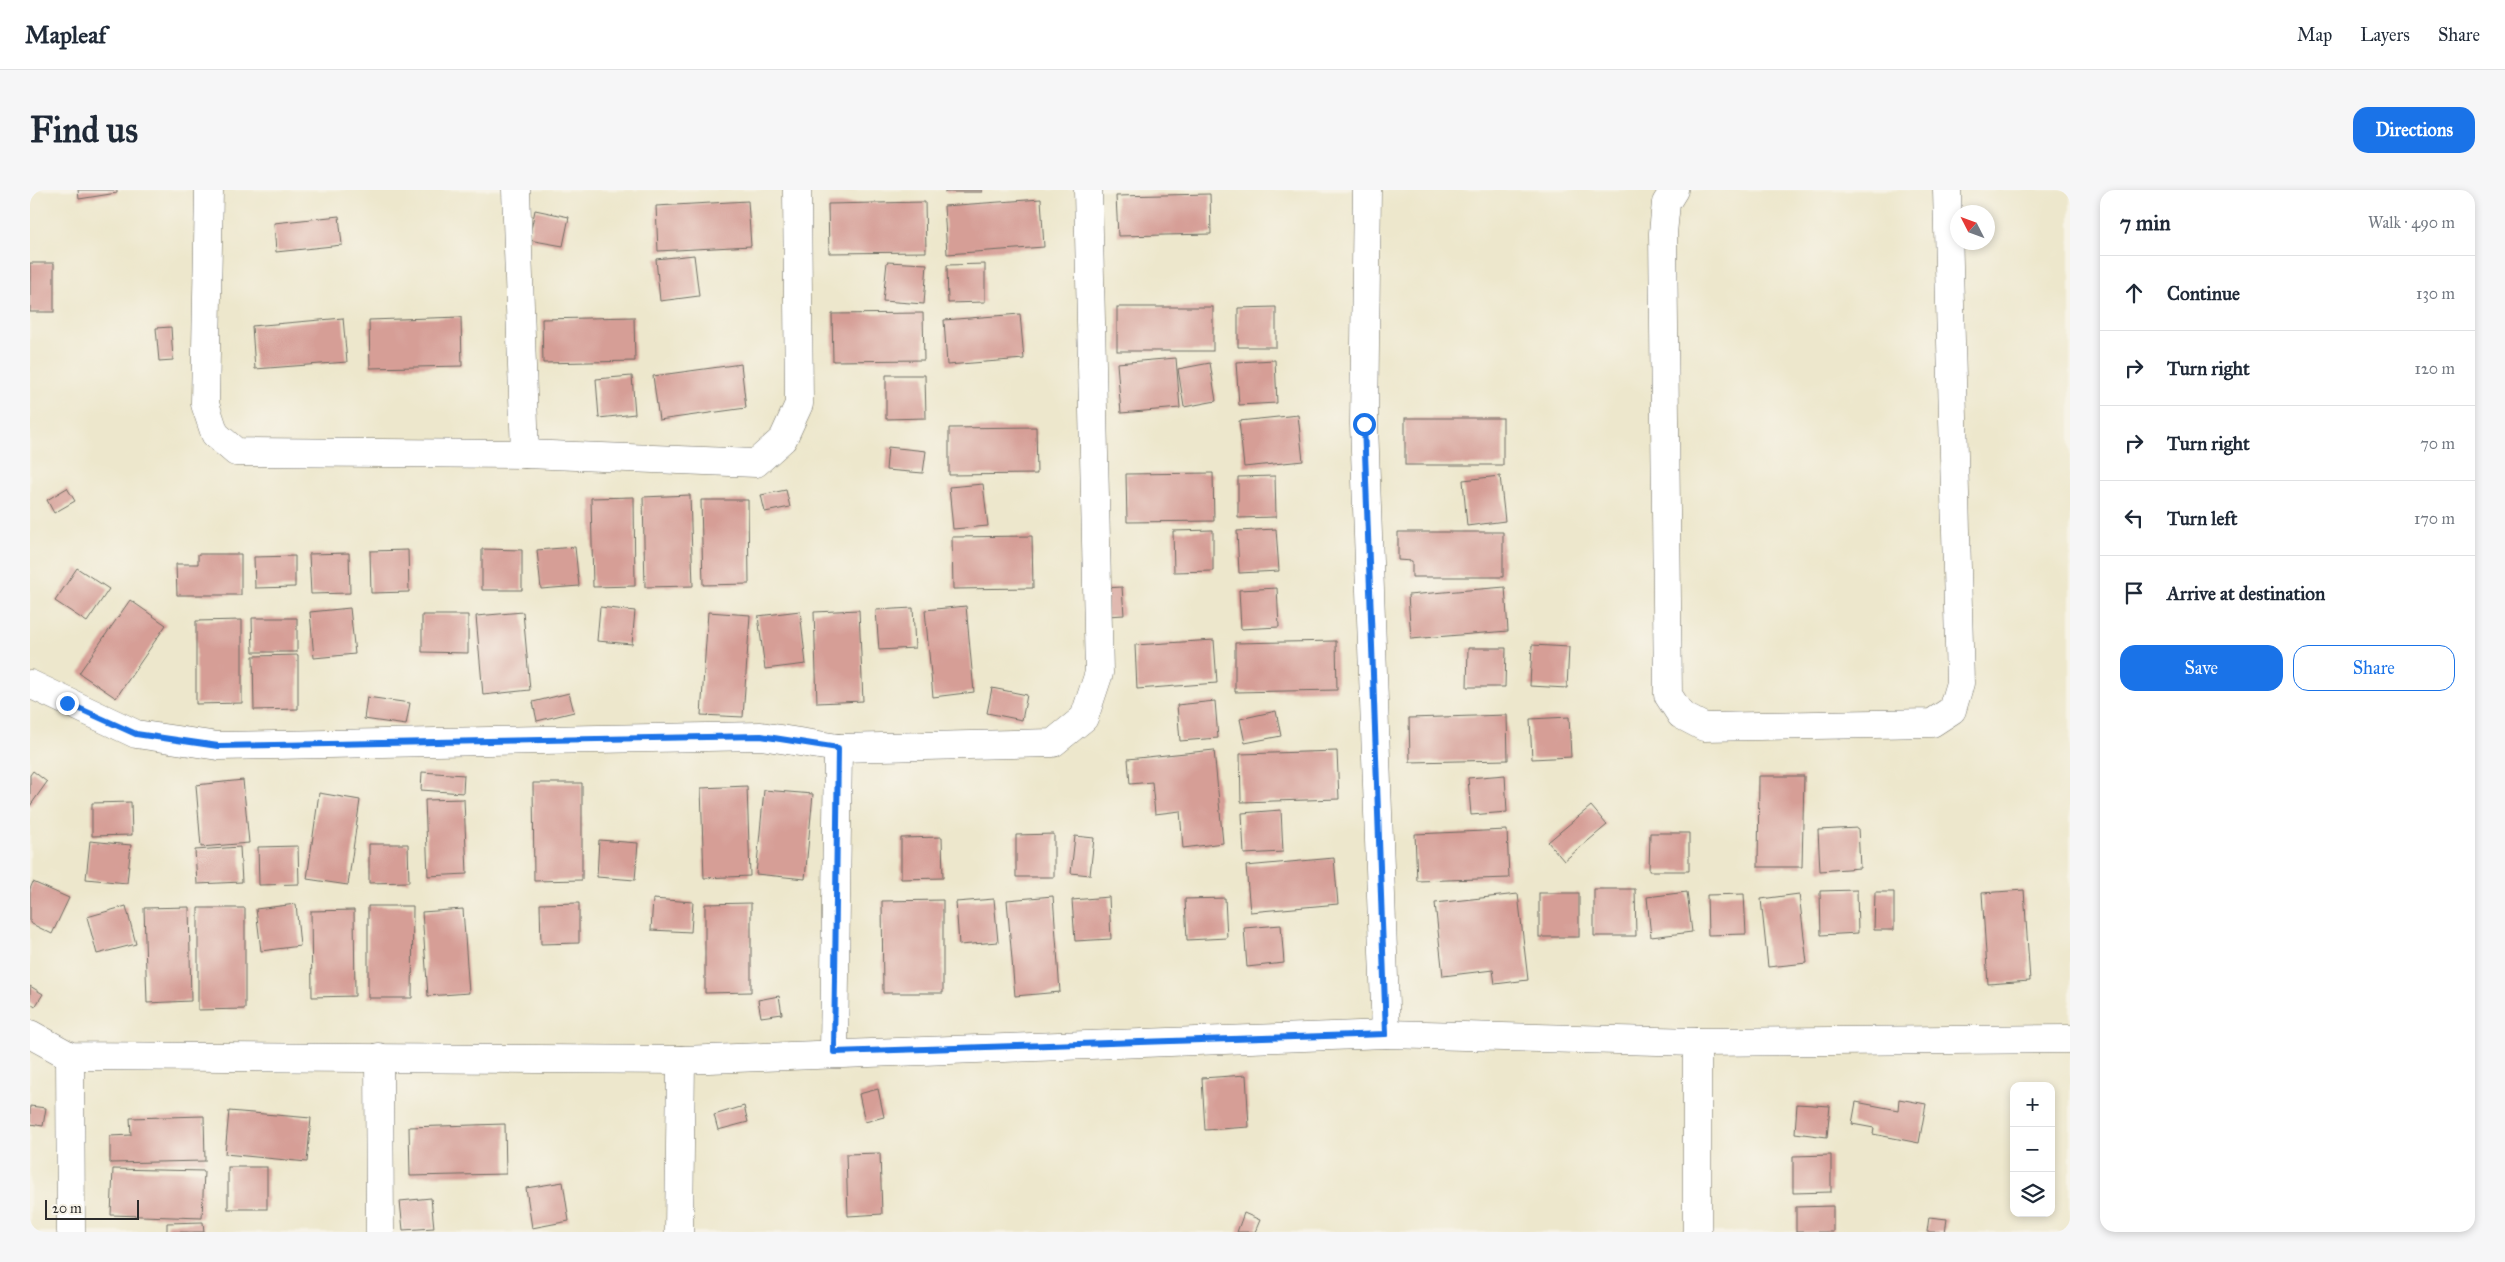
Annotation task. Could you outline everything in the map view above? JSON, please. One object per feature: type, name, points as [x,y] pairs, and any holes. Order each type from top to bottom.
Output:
[{"type":"street","points":[[209,190],[205,404],[215,434],[236,452],[525,454],[756,463],[783,439],[799,404],[797,190]]},
{"type":"street","points":[[516,190],[525,454]]},
{"type":"street","points":[[30,684],[136,734],[218,746],[761,736],[838,748],[1053,743],[1084,718],[1099,673],[1088,190]]},
{"type":"street","points":[[1367,190],[1364,424],[1386,1034]]},
{"type":"street","points":[[1674,190],[1666,203],[1663,233],[1668,695],[1681,715],[1704,727],[1932,723],[1952,710],[1960,683],[1947,190]]},
{"type":"street","points":[[834,1052],[838,748]]},
{"type":"street","points":[[30,1034],[70,1056],[681,1060],[834,1052],[1386,1034],[1696,1042],[2070,1039]]},
{"type":"street","points":[[1696,1042],[1697,1232]]},
{"type":"street","points":[[70,1056],[72,1232]]},
{"type":"street","points":[[379,1057],[380,1232]]},
{"type":"street","points":[[679,1232],[681,1060]]},
{"type":"building","points":[[78,190],[117,190],[117,193],[79,199]]},
{"type":"building","points":[[945,190],[982,190],[982,192],[945,192]]},
{"type":"building","points":[[1210,194],[1211,234],[1118,236],[1116,196]]},
{"type":"building","points":[[1041,199],[1044,247],[947,254],[944,206]]},
{"type":"building","points":[[748,201],[751,246],[658,251],[656,206]]},
{"type":"building","points":[[925,202],[926,252],[829,253],[828,204]]},
{"type":"building","points":[[535,210],[569,217],[563,246],[529,240]]},
{"type":"building","points":[[339,216],[342,245],[276,252],[274,223]]},
{"type":"building","points":[[694,255],[699,296],[660,301],[656,259]]},
{"type":"building","points":[[887,262],[927,264],[924,304],[883,301]]},
{"type":"building","points":[[30,263],[54,263],[54,312],[30,312]]},
{"type":"building","points":[[985,264],[985,302],[948,303],[947,265]]},
{"type":"building","points":[[1117,307],[1213,307],[1213,351],[1117,351]]},
{"type":"building","points":[[1276,307],[1276,347],[1238,347],[1238,308]]},
{"type":"building","points":[[923,313],[924,360],[833,361],[832,314]]},
{"type":"building","points":[[1020,314],[1024,359],[947,365],[944,320]]},
{"type":"building","points":[[461,317],[462,366],[370,368],[369,320]]},
{"type":"building","points":[[634,317],[635,361],[543,363],[542,319]]},
{"type":"building","points":[[343,318],[347,362],[255,369],[252,326]]},
{"type":"building","points":[[171,327],[173,360],[159,361],[156,328]]},
{"type":"building","points":[[1176,358],[1180,408],[1121,413],[1117,363]]},
{"type":"building","points":[[1275,360],[1277,403],[1239,405],[1236,362]]},
{"type":"building","points":[[1210,363],[1216,401],[1184,407],[1178,369]]},
{"type":"building","points":[[741,364],[746,408],[659,420],[653,376]]},
{"type":"building","points":[[886,375],[925,375],[926,418],[886,419]]},
{"type":"building","points":[[632,376],[635,414],[599,418],[596,379]]},
{"type":"building","points":[[1298,415],[1303,461],[1244,467],[1239,421]]},
{"type":"building","points":[[1405,418],[1503,418],[1503,465],[1405,465]]},
{"type":"building","points":[[1036,427],[1037,474],[949,475],[949,428]]},
{"type":"building","points":[[888,447],[926,451],[923,473],[886,470]]},
{"type":"building","points":[[1213,473],[1214,521],[1127,522],[1126,474]]},
{"type":"building","points":[[1275,476],[1276,517],[1238,518],[1238,477]]},
{"type":"building","points":[[1500,476],[1505,521],[1467,526],[1463,480]]},
{"type":"building","points":[[983,484],[988,526],[953,529],[949,487]]},
{"type":"building","points":[[67,488],[75,501],[54,513],[47,500]]},
{"type":"building","points":[[786,490],[790,507],[765,512],[761,495]]},
{"type":"building","points":[[690,495],[693,586],[645,587],[643,497]]},
{"type":"building","points":[[634,497],[635,586],[593,587],[591,498]]},
{"type":"building","points":[[701,500],[748,500],[749,584],[703,585]]},
{"type":"building","points":[[1276,529],[1279,571],[1239,573],[1237,531]]},
{"type":"building","points":[[1213,530],[1213,571],[1174,572],[1173,531]]},
{"type":"building","points":[[1398,532],[1503,532],[1503,577],[1412,577],[1412,561],[1398,560]]},
{"type":"building","points":[[1032,536],[1033,588],[953,589],[952,537]]},
{"type":"building","points":[[575,547],[579,586],[541,589],[537,550]]},
{"type":"building","points":[[482,549],[522,550],[522,590],[482,590]]},
{"type":"building","points":[[408,550],[409,592],[371,593],[370,551]]},
{"type":"building","points":[[349,553],[350,593],[311,594],[309,554]]},
{"type":"building","points":[[198,554],[241,554],[241,595],[177,595],[176,564],[198,564]]},
{"type":"building","points":[[295,556],[295,587],[255,588],[254,557]]},
{"type":"building","points":[[77,568],[109,589],[87,622],[55,601]]},
{"type":"building","points":[[1122,587],[1124,615],[1107,616],[1106,588]]},
{"type":"building","points":[[1505,587],[1508,631],[1411,639],[1408,595]]},
{"type":"building","points":[[1277,588],[1279,627],[1241,629],[1239,590]]},
{"type":"building","points":[[130,600],[166,625],[116,698],[79,673]]},
{"type":"building","points":[[966,606],[974,692],[933,697],[925,610]]},
{"type":"building","points":[[600,607],[635,611],[632,644],[597,641]]},
{"type":"building","points":[[350,608],[355,654],[314,658],[310,612]]},
{"type":"building","points":[[913,608],[915,648],[879,650],[876,610]]},
{"type":"building","points":[[859,610],[863,701],[817,703],[814,612]]},
{"type":"building","points":[[800,611],[806,664],[765,669],[758,616]]},
{"type":"building","points":[[523,612],[530,690],[483,695],[476,616]]},
{"type":"building","points":[[708,612],[750,615],[743,717],[701,715]]},
{"type":"building","points":[[422,615],[468,615],[468,653],[422,652]]},
{"type":"building","points":[[252,618],[297,618],[297,652],[253,652]]},
{"type":"building","points":[[242,620],[242,703],[196,704],[196,621]]},
{"type":"building","points":[[1214,640],[1217,683],[1137,689],[1135,645]]},
{"type":"building","points":[[1336,641],[1337,690],[1235,692],[1235,643]]},
{"type":"building","points":[[1532,645],[1569,647],[1567,688],[1530,686]]},
{"type":"building","points":[[1468,648],[1506,648],[1505,687],[1467,687]]},
{"type":"building","points":[[298,655],[298,709],[254,710],[253,656]]},
{"type":"building","points":[[992,688],[1027,695],[1022,720],[987,713]]},
{"type":"building","points":[[569,693],[574,712],[537,721],[533,702]]},
{"type":"building","points":[[367,697],[410,703],[406,725],[364,719]]},
{"type":"building","points":[[1215,701],[1218,738],[1180,741],[1177,705]]},
{"type":"building","points":[[1276,711],[1281,736],[1245,743],[1240,719]]},
{"type":"building","points":[[1507,715],[1508,760],[1410,762],[1409,718]]},
{"type":"building","points":[[1569,717],[1571,757],[1532,759],[1530,719]]},
{"type":"building","points":[[1214,750],[1223,843],[1183,848],[1180,811],[1155,814],[1152,782],[1130,784],[1128,759]]},
{"type":"building","points":[[1337,751],[1339,799],[1241,802],[1240,754]]},
{"type":"building","points":[[33,771],[47,782],[30,806],[30,775]]},
{"type":"building","points":[[422,772],[464,775],[463,793],[421,790]]},
{"type":"building","points":[[1505,775],[1507,812],[1471,815],[1468,778]]},
{"type":"building","points":[[1759,776],[1804,776],[1802,867],[1758,867]]},
{"type":"building","points":[[243,780],[249,843],[201,847],[196,785]]},
{"type":"building","points":[[533,783],[582,783],[582,880],[534,881]]},
{"type":"building","points":[[747,786],[750,876],[704,878],[701,788]]},
{"type":"building","points":[[764,790],[813,794],[805,879],[756,874]]},
{"type":"building","points":[[319,793],[360,800],[348,885],[307,879]]},
{"type":"building","points":[[464,799],[467,874],[428,876],[425,800]]},
{"type":"building","points":[[131,802],[132,835],[92,836],[92,803]]},
{"type":"building","points":[[1591,806],[1607,825],[1564,861],[1548,842]]},
{"type":"building","points":[[1281,810],[1283,852],[1244,854],[1242,813]]},
{"type":"building","points":[[1858,828],[1860,868],[1820,871],[1818,830]]},
{"type":"building","points":[[1507,830],[1509,878],[1417,881],[1415,834]]},
{"type":"building","points":[[1650,833],[1689,833],[1689,871],[1649,871]]},
{"type":"building","points":[[1054,834],[1054,877],[1016,877],[1016,835]]},
{"type":"building","points":[[1075,836],[1094,838],[1090,875],[1071,873]]},
{"type":"building","points":[[942,837],[943,878],[901,879],[901,838]]},
{"type":"building","points":[[599,840],[638,843],[635,880],[597,877]]},
{"type":"building","points":[[90,841],[131,845],[127,883],[86,879]]},
{"type":"building","points":[[369,844],[408,844],[409,882],[369,883]]},
{"type":"building","points":[[298,846],[299,884],[259,885],[258,847]]},
{"type":"building","points":[[240,847],[242,882],[197,884],[195,850]]},
{"type":"building","points":[[1334,858],[1338,904],[1250,912],[1246,866]]},
{"type":"building","points":[[33,882],[69,898],[52,934],[30,923],[30,889]]},
{"type":"building","points":[[1594,889],[1635,889],[1636,936],[1594,936]]},
{"type":"building","points":[[1857,890],[1858,933],[1821,935],[1820,891]]},
{"type":"building","points":[[2024,890],[2030,981],[1988,984],[1982,893]]},
{"type":"building","points":[[1687,892],[1692,932],[1651,937],[1647,897]]},
{"type":"building","points":[[1875,892],[1894,892],[1894,930],[1874,930]]},
{"type":"building","points":[[1539,893],[1579,893],[1579,937],[1539,937]]},
{"type":"building","points":[[1518,894],[1528,980],[1495,984],[1493,970],[1443,976],[1435,903]]},
{"type":"building","points":[[1744,894],[1746,934],[1708,935],[1707,895]]},
{"type":"building","points":[[1799,894],[1807,963],[1768,967],[1761,899]]},
{"type":"building","points":[[1053,896],[1060,992],[1015,996],[1007,900]]},
{"type":"building","points":[[1109,897],[1111,939],[1075,941],[1072,900]]},
{"type":"building","points":[[1225,898],[1227,938],[1187,940],[1185,899]]},
{"type":"building","points":[[653,899],[693,902],[691,932],[651,930]]},
{"type":"building","points":[[994,899],[998,942],[959,945],[956,902]]},
{"type":"building","points":[[943,900],[943,993],[883,993],[882,901]]},
{"type":"building","points":[[579,903],[579,943],[541,944],[540,904]]},
{"type":"building","points":[[751,903],[751,992],[705,993],[705,904]]},
{"type":"building","points":[[296,904],[300,946],[261,951],[256,909]]},
{"type":"building","points":[[126,906],[136,944],[97,954],[87,917]]},
{"type":"building","points":[[368,906],[413,906],[412,998],[368,998]]},
{"type":"building","points":[[189,907],[191,1001],[147,1003],[144,908]]},
{"type":"building","points":[[198,908],[245,908],[245,1009],[198,1010]]},
{"type":"building","points":[[463,909],[469,993],[428,996],[422,912]]},
{"type":"building","points":[[354,910],[355,996],[312,997],[311,911]]},
{"type":"building","points":[[1281,925],[1284,963],[1247,967],[1244,928]]},
{"type":"building","points":[[30,986],[43,994],[35,1007],[30,1003]]},
{"type":"building","points":[[779,996],[782,1014],[761,1017],[758,1000]]},
{"type":"building","points":[[1246,1075],[1249,1127],[1205,1130],[1202,1078]]},
{"type":"building","points":[[878,1089],[884,1117],[865,1122],[859,1094]]},
{"type":"building","points":[[1899,1099],[1926,1104],[1919,1143],[1873,1134],[1874,1128],[1852,1124],[1856,1102],[1898,1110]]},
{"type":"building","points":[[1797,1104],[1830,1106],[1827,1137],[1795,1133]]},
{"type":"building","points":[[30,1106],[46,1108],[43,1126],[30,1124]]},
{"type":"building","points":[[744,1106],[748,1122],[718,1130],[714,1115]]},
{"type":"building","points":[[229,1111],[311,1118],[307,1162],[225,1154]]},
{"type":"building","points":[[204,1116],[205,1161],[110,1163],[110,1136],[131,1135],[130,1118]]},
{"type":"building","points":[[505,1124],[506,1174],[410,1176],[409,1127]]},
{"type":"building","points":[[880,1153],[882,1214],[848,1216],[846,1154]]},
{"type":"building","points":[[1831,1155],[1831,1192],[1793,1193],[1793,1156]]},
{"type":"building","points":[[228,1167],[267,1167],[267,1209],[228,1209]]},
{"type":"building","points":[[113,1169],[204,1171],[202,1218],[111,1215]]},
{"type":"building","points":[[563,1182],[569,1221],[532,1228],[526,1188]]},
{"type":"building","points":[[431,1198],[434,1228],[403,1230],[400,1201]]},
{"type":"building","points":[[1833,1206],[1833,1232],[1796,1232],[1796,1207]]},
{"type":"building","points":[[1244,1213],[1260,1220],[1255,1232],[1237,1232]]},
{"type":"building","points":[[1929,1217],[1947,1219],[1945,1232],[1927,1232]]},
{"type":"building","points":[[203,1222],[204,1232],[167,1232],[167,1223]]},
{"type":"route","points":[[67,703],[136,734],[218,746],[761,736],[838,748],[834,1052],[1386,1034],[1364,424]]}]
